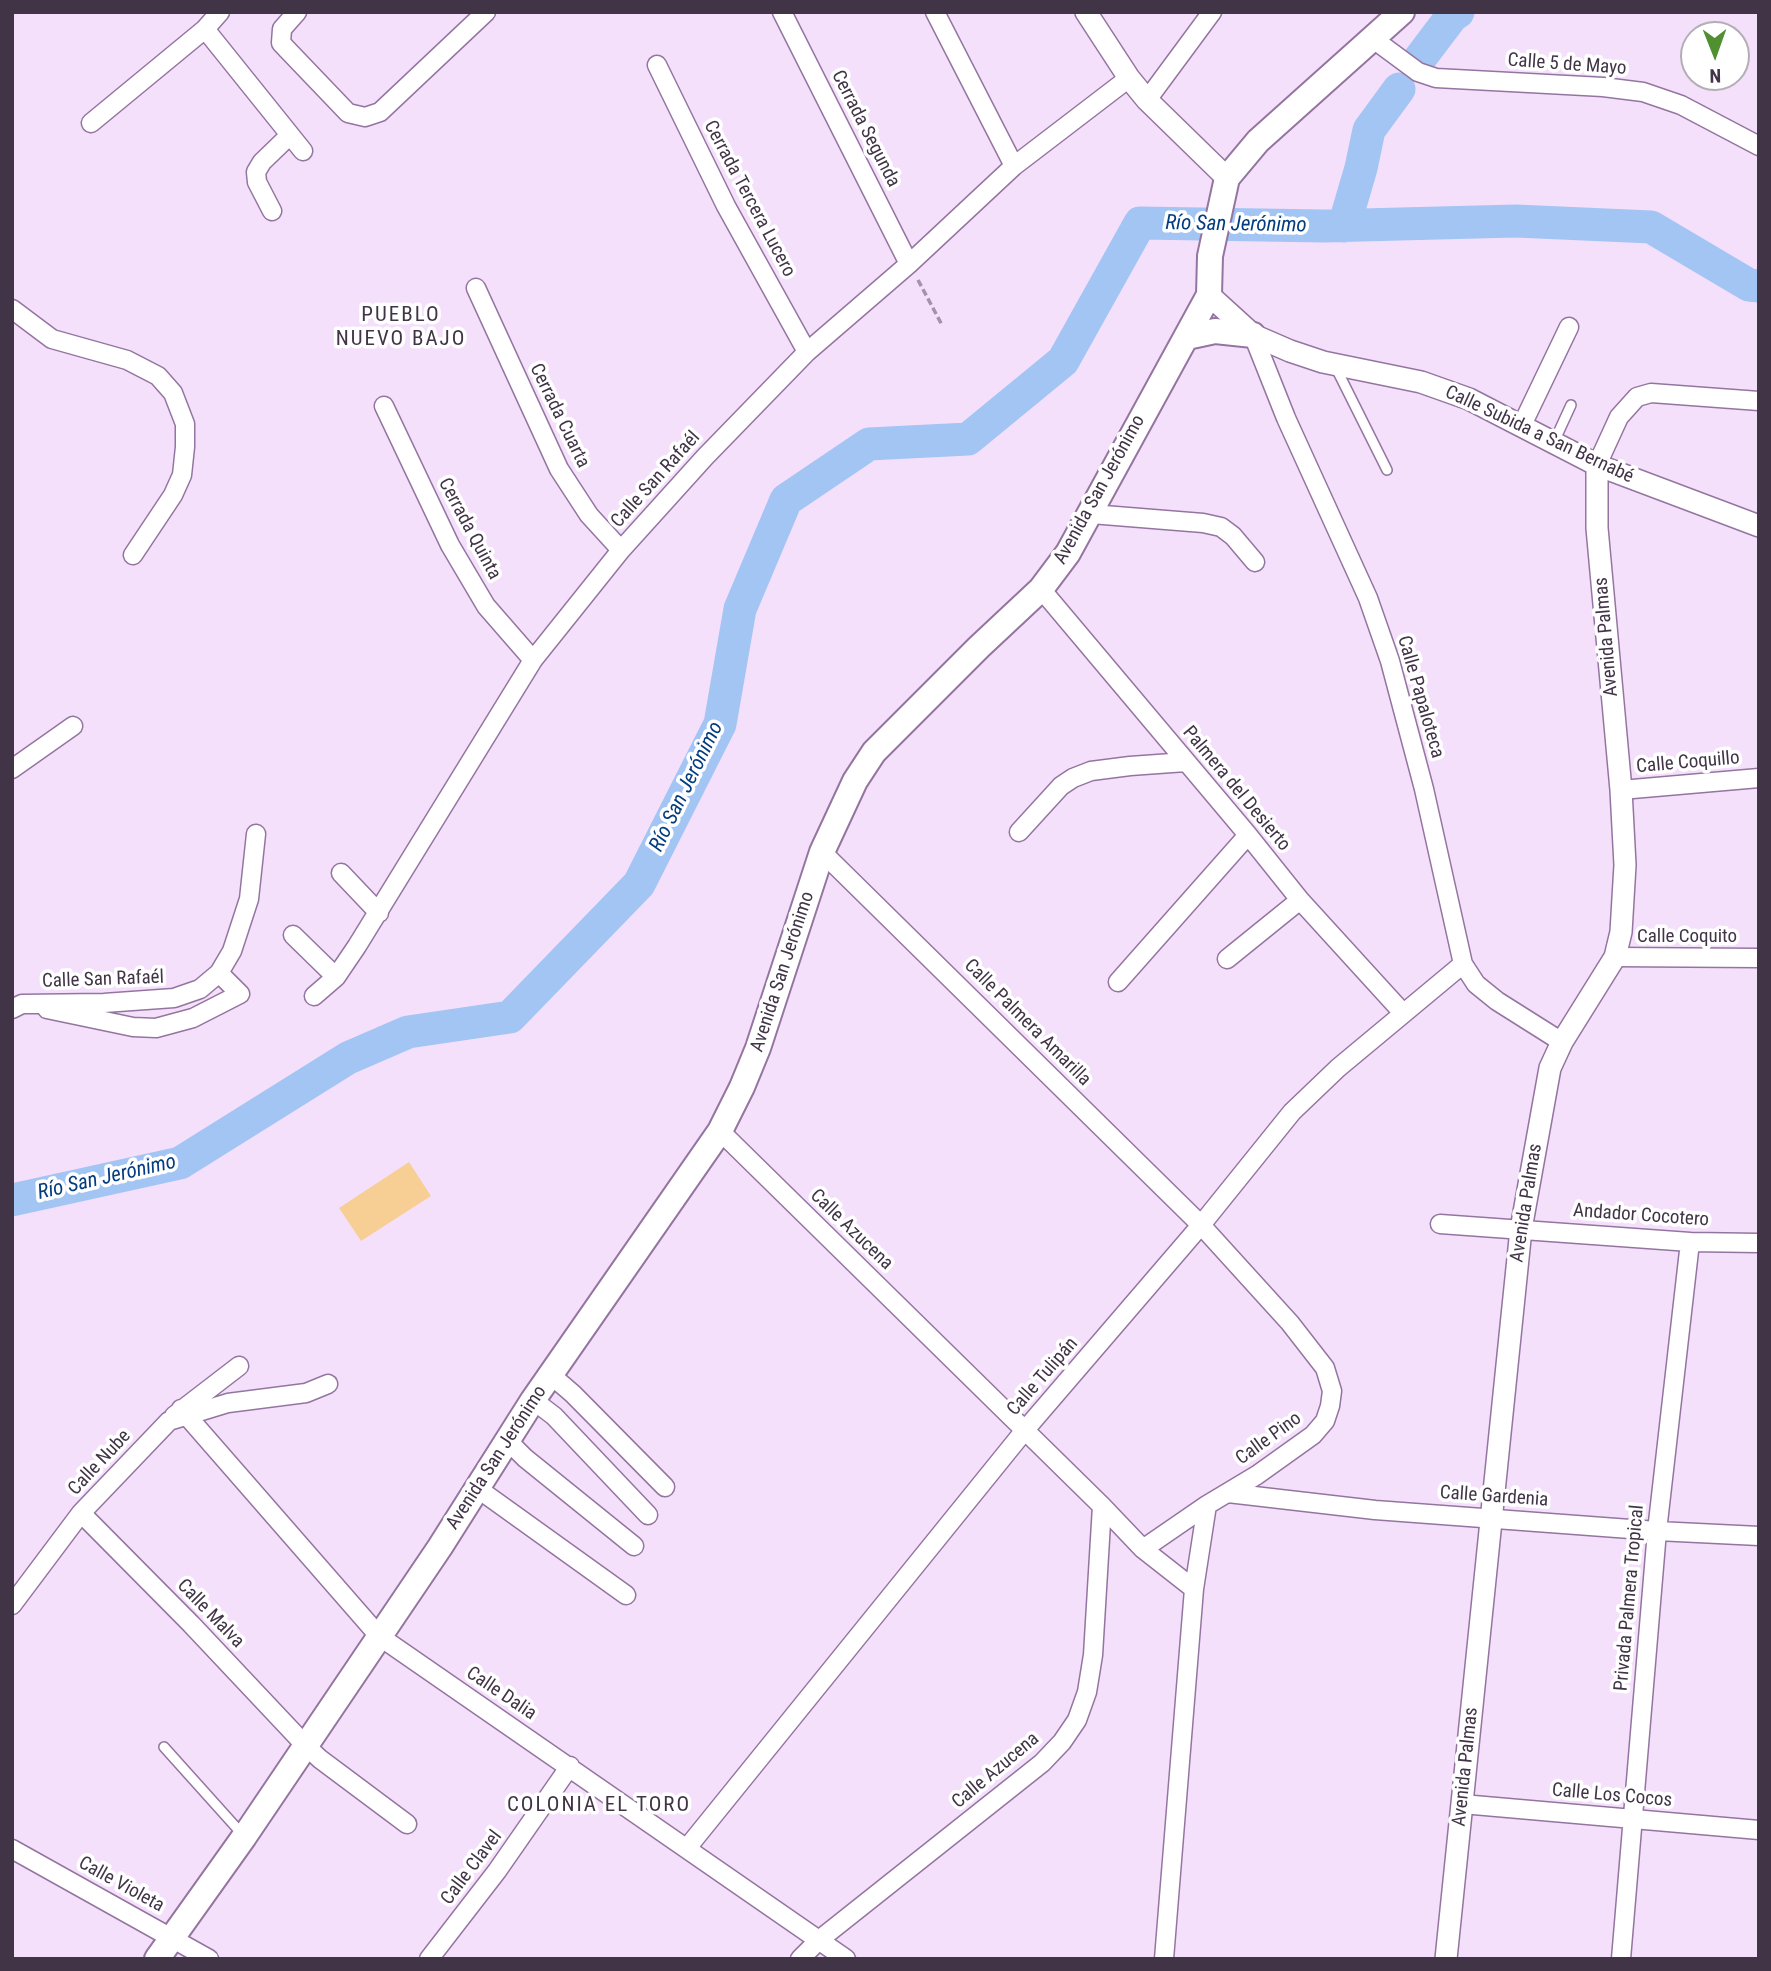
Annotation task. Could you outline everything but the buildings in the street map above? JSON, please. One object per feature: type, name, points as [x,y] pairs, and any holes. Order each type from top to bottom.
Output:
[{"type":"main road","name":"Avenida San Jerónimo","points":[[157,1959],[244,1837],[533,1400],[720,1131],[758,1048],[822,852],[855,781],[874,752],[1041,589],[1068,553],[1209,295],[1210,256],[1224,188],[1258,141],[1402,12]]},
{"type":"main road","points":[[1187,338],[1214,331],[1253,335]]},
{"type":"street","points":[[91,123],[205,29],[220,12]]},
{"type":"street","points":[[297,12],[282,29],[281,43],[348,113],[365,117],[380,112],[486,12]]},
{"type":"street","name":"Cerrada Segunda","points":[[782,12],[909,264]]},
{"type":"street","points":[[935,12],[1014,166]]},
{"type":"street","points":[[1086,12],[1129,79],[1224,188]]},
{"type":"street","points":[[1147,100],[1212,12]]},
{"type":"street","points":[[205,29],[303,151]]},
{"type":"street","name":"Calle 5 de Mayo","points":[[1372,38],[1418,72],[1436,78],[1643,92],[1681,105],[1759,146]]},
{"type":"street","name":"Cerrada Tercera Lucero","points":[[657,65],[726,206],[807,352]]},
{"type":"street","name":"Calle San Rafaél","points":[[314,996],[336,977],[379,913],[533,660],[621,551],[705,457],[807,352],[909,264],[1014,166],[1129,79]]},
{"type":"street","points":[[272,211],[257,182],[256,172],[262,162],[290,135]]},
{"type":"street","name":"Cerrada Cuarta","points":[[475,288],[559,469],[589,515],[621,551]]},
{"type":"street","name":"Calle Subida a San Bernabé","points":[[1209,295],[1253,335],[1309,359],[1421,382],[1469,399],[1597,465],[1759,526]]},
{"type":"street","points":[[12,309],[52,339],[127,360],[158,376],[173,393],[185,424],[186,447],[182,475],[173,495],[133,555]]},
{"type":"street","points":[[1521,425],[1569,327]]},
{"type":"street","name":"Calle Papaloteca","points":[[1253,335],[1286,418],[1368,598],[1424,789],[1463,964],[1476,984],[1497,1002],[1562,1042]]},
{"type":"street","points":[[1597,465],[1619,417],[1637,397],[1651,393],[1759,401]]},
{"type":"street","name":"Cerrada Quinta","points":[[384,406],[450,545],[486,606],[533,660]]},
{"type":"street","name":"Avenida Palmas","points":[[1446,1959],[1521,1229],[1550,1068],[1562,1042],[1615,957],[1624,905],[1621,790],[1597,528],[1597,465]]},
{"type":"street","points":[[1091,514],[1203,523],[1221,527],[1233,536],[1255,562]]},
{"type":"street","name":"Palmera del Desierto","points":[[1041,589],[1300,900],[1404,1013]]},
{"type":"street","points":[[12,769],[73,726]]},
{"type":"street","points":[[1019,832],[1061,786],[1073,778],[1091,772],[1130,766],[1186,762]]},
{"type":"street","name":"Calle Coquillo","points":[[1621,790],[1759,778]]},
{"type":"street","points":[[219,974],[232,951],[249,899],[256,834]]},
{"type":"street","points":[[1118,982],[1248,835]]},
{"type":"street","name":"Calle Palmera Amarilla","points":[[822,852],[1201,1224]]},
{"type":"street","points":[[341,873],[379,913]]},
{"type":"street","points":[[1227,959],[1300,900]]},
{"type":"street","points":[[293,935],[336,977]]},
{"type":"street","name":"Calle Coquito","points":[[1615,957],[1759,958]]},
{"type":"street","name":"Calle Tulipán","points":[[687,1848],[1025,1430],[1201,1224],[1292,1112],[1463,964]]},
{"type":"street","name":"Calle San Rafaél","points":[[219,974],[240,995],[193,1018],[156,1028],[133,1027],[17,1006],[174,998],[200,989],[219,974]]},
{"type":"street","name":"Calle Azucena","points":[[720,1131],[1143,1549],[1194,1589]]},
{"type":"street","name":"Calle Pino","points":[[1201,1224],[1318,1359],[1325,1368],[1332,1391],[1325,1421],[1313,1435],[1258,1475],[1207,1505]]},
{"type":"street","name":"Andador Cocotero","points":[[1440,1224],[1690,1242],[1759,1243]]},
{"type":"street","name":"Privada Palmera Tropical","points":[[1620,1959],[1657,1531],[1690,1242]]},
{"type":"street","name":"Calle Nube","points":[[12,1605],[81,1513],[179,1415],[239,1366]]},
{"type":"street","points":[[551,1375],[666,1487]]},
{"type":"street","points":[[179,1415],[251,1399],[289,1397],[328,1384]]},
{"type":"street","points":[[533,1400],[554,1416],[648,1515]]},
{"type":"street","name":"Calle Dalia","points":[[179,1415],[379,1636],[846,1959]]},
{"type":"street","points":[[508,1441],[525,1458],[634,1546]]},
{"type":"street","points":[[477,1488],[626,1595]]},
{"type":"street","name":"Calle Gardenia","points":[[1228,1493],[1374,1510],[1759,1536]]},
{"type":"street","points":[[1143,1549],[1207,1505]]},
{"type":"street","points":[[1164,1959],[1194,1589],[1207,1505]]},
{"type":"street","name":"Calle Azucena","points":[[800,1959],[819,1940],[1042,1763],[1062,1742],[1077,1720],[1087,1692],[1093,1655],[1102,1506]]},
{"type":"street","name":"Calle Malva","points":[[81,1513],[191,1623],[305,1745],[407,1824]]},
{"type":"street","name":"Calle Clavel","points":[[429,1959],[497,1871],[570,1766]]},
{"type":"street","name":"Calle Los Cocos","points":[[1462,1804],[1759,1830]]},
{"type":"street","name":"Calle Violeta","points":[[12,1849],[209,1959]]},
{"type":"lane","points":[[1334,365],[1387,470]]},
{"type":"lane","points":[[1554,442],[1571,405]]},
{"type":"lane","points":[[164,1747],[244,1837]]},
{"type":"path","points":[[909,264],[942,325]]},
{"type":"shaded area","points":[[409,1162],[431,1196],[361,1241],[339,1208]]},
{"type":"waterway","points":[[1418,61],[1452,16],[1458,12]]},
{"type":"waterway","points":[[1344,226],[1369,130],[1399,89]]},
{"type":"waterway","name":"Río San Jerónimo","points":[[12,1200],[180,1163],[348,1058],[408,1032],[510,1017],[639,884],[720,724],[740,609],[786,500],[869,444],[968,439],[1063,361],[1140,223],[1323,226],[1516,221],[1651,227],[1749,285],[1759,286]]},
{"type":"district","name":"PUEBLO NUEVO BAJO","points":[[401,328]]},
{"type":"district","name":"COLONIA EL TORO","points":[[599,1806]]}]
